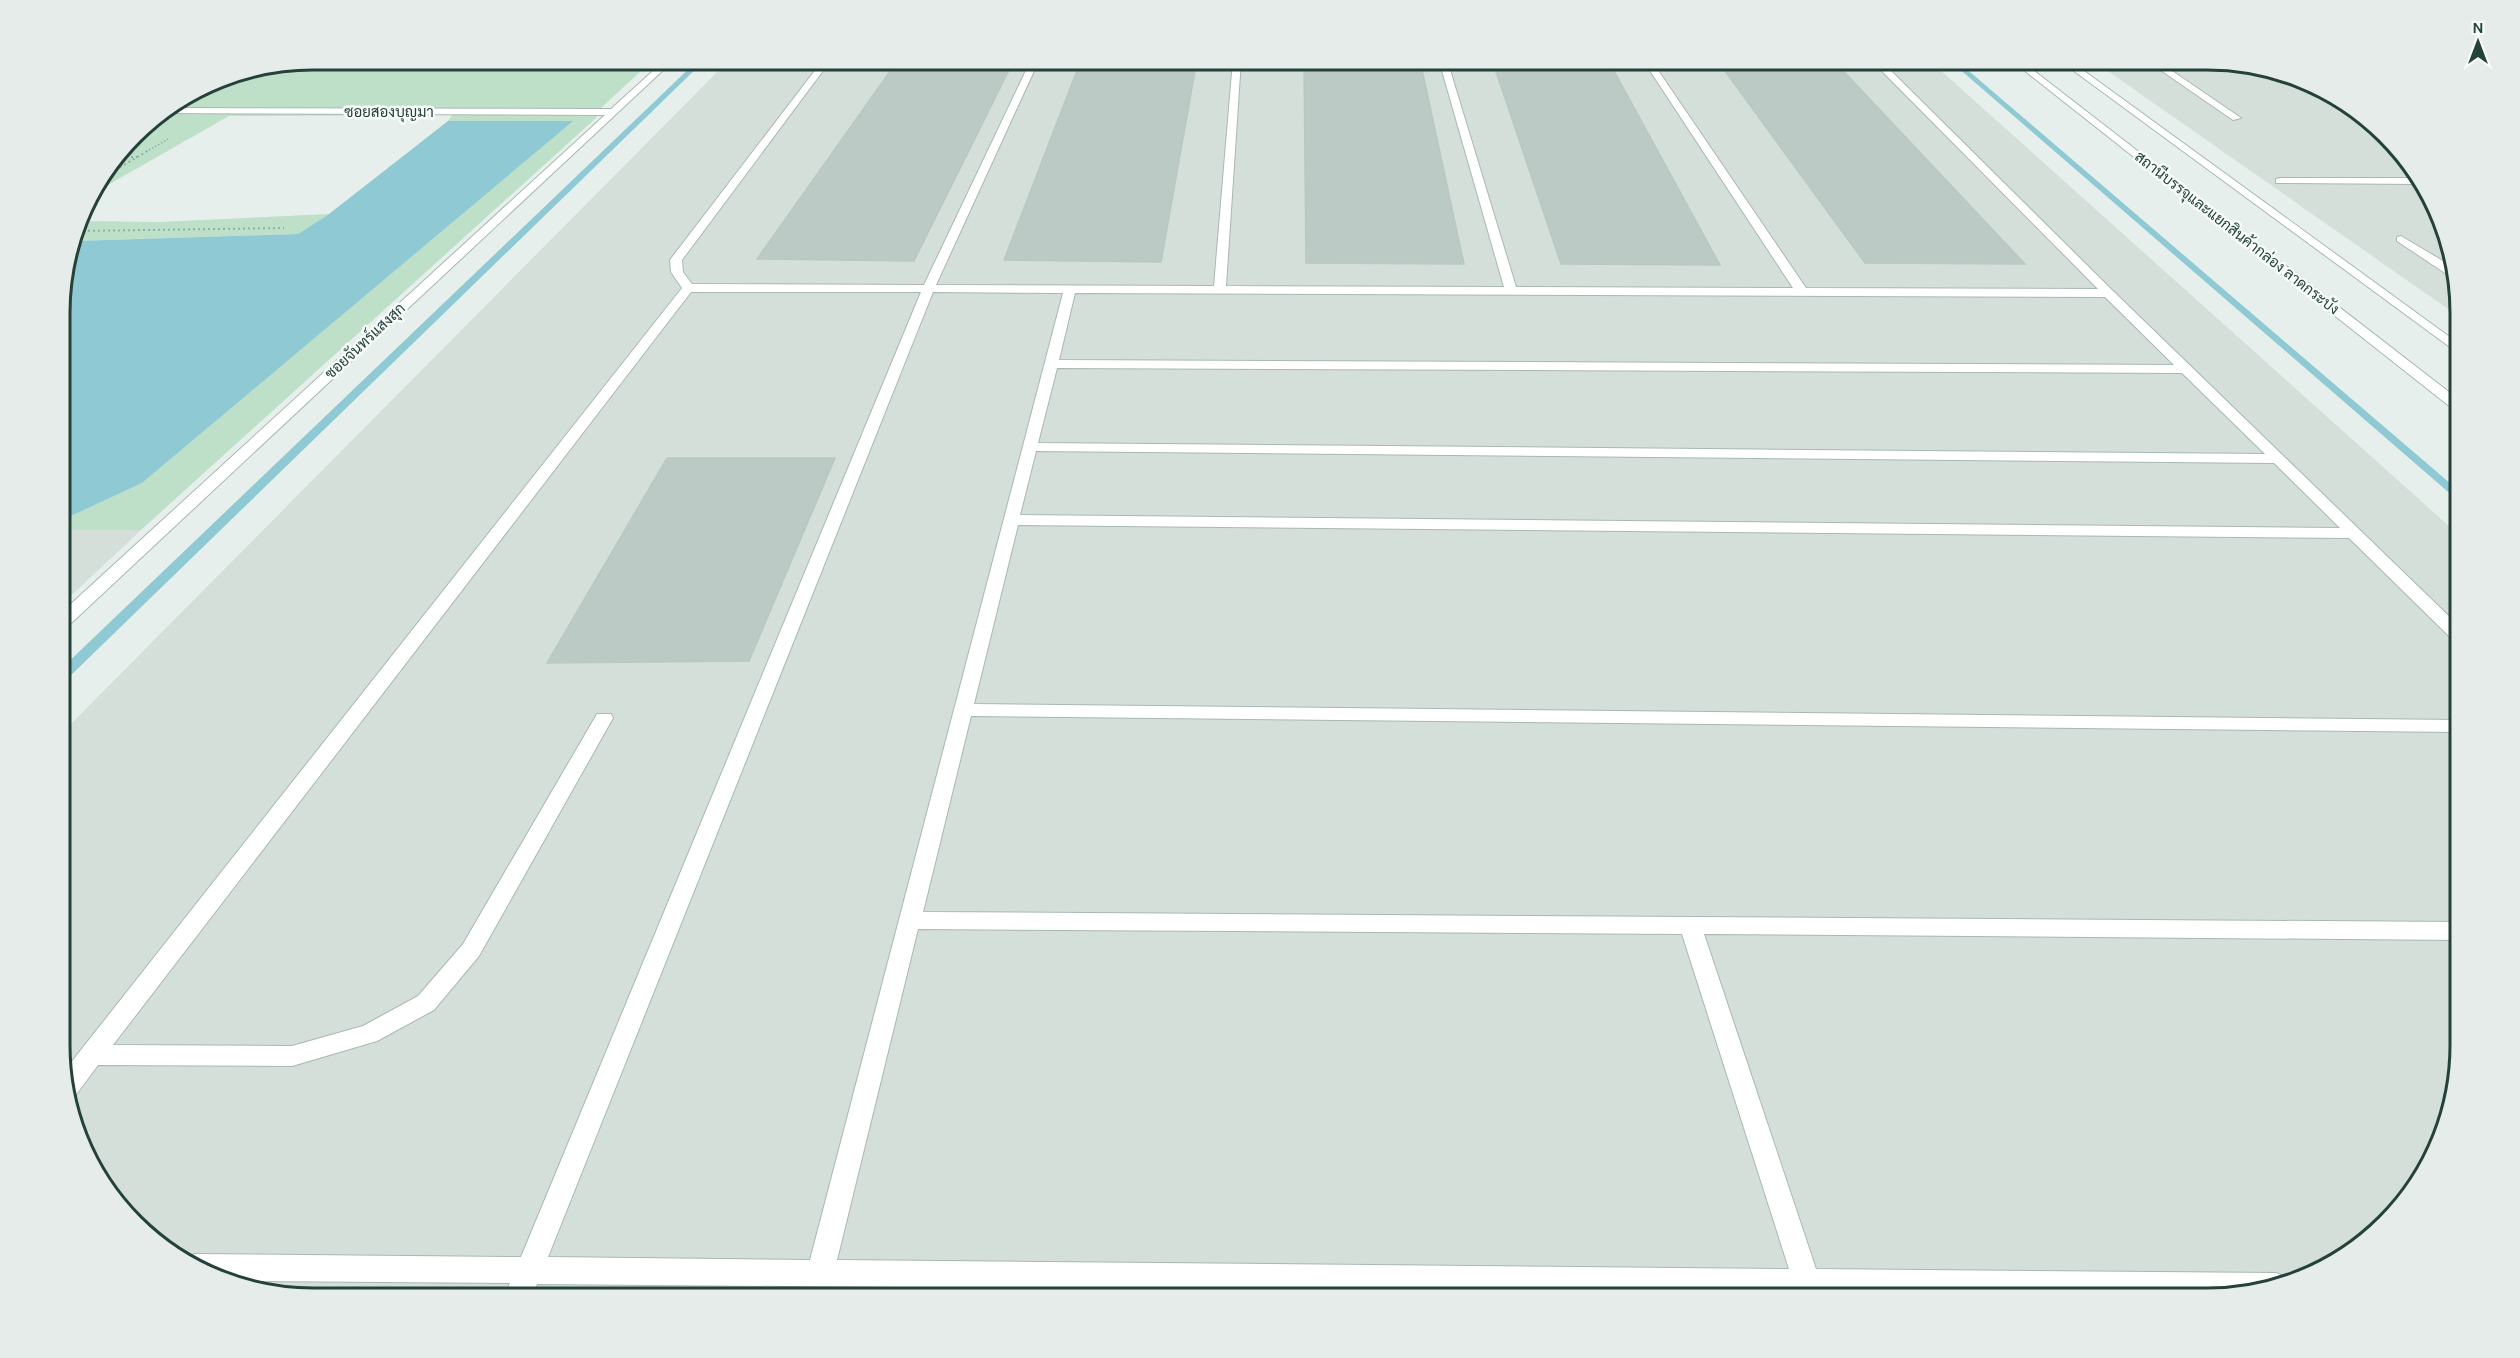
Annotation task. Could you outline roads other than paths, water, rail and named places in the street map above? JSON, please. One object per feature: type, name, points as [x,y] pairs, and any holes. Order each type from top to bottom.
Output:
[{"type":"street","name":"ซอยจันทร์แสงสุก","points":[[70,615],[659,70]]},
{"type":"street","points":[[688,288],[677,272],[676,260],[819,70]]},
{"type":"street","points":[[522,1288],[928,289],[1030,70]]},
{"type":"street","points":[[1220,290],[1236,70]]},
{"type":"street","points":[[1446,70],[1511,291]]},
{"type":"street","points":[[1654,70],[1802,292]]},
{"type":"street","points":[[1885,70],[2108,293],[2450,627]]},
{"type":"street","name":"สถานีบรรจุและแยกสินค้ากล่อง ลาดกระบัง","points":[[2028,70],[2450,400]]},
{"type":"street","name":"สถานีบรรจุและแยกสินค้ากล่อง ลาดกระบัง","points":[[2077,70],[2450,343]]},
{"type":"street","points":[[2165,70],[2236,118]]},
{"type":"street","name":"ซอยสองบุญมา","points":[[180,111],[613,112]]},
{"type":"street","points":[[2280,181],[2409,181]]},
{"type":"street","points":[[2401,239],[2445,268]]},
{"type":"street","points":[[688,288],[2108,293]]},
{"type":"street","points":[[73,1079],[688,288]]},
{"type":"street","points":[[820,1273],[1070,290]]},
{"type":"street","points":[[1051,364],[2186,369]]},
{"type":"street","points":[[1030,447],[2278,459]]},
{"type":"street","points":[[1010,520],[2353,533]]},
{"type":"street","points":[[963,710],[2450,726]]},
{"type":"street","points":[[92,1055],[292,1056],[369,1034],[426,1003],[471,950],[604,717]]},
{"type":"street","points":[[910,920],[2450,931]]},
{"type":"street","points":[[1690,926],[1809,1288]]},
{"type":"street","points":[[217,1267],[820,1273],[1152,1287],[1371,1288]]},
{"type":"street","points":[[2121,1288],[2216,1287]]},
{"type":"water","points":[[448,121],[573,121],[142,483],[70,516],[70,314],[75,266],[82,241],[298,234],[329,214]]},
{"type":"waterway","points":[[70,668],[692,70]]},
{"type":"waterway","points":[[1964,70],[2450,488]]}]
